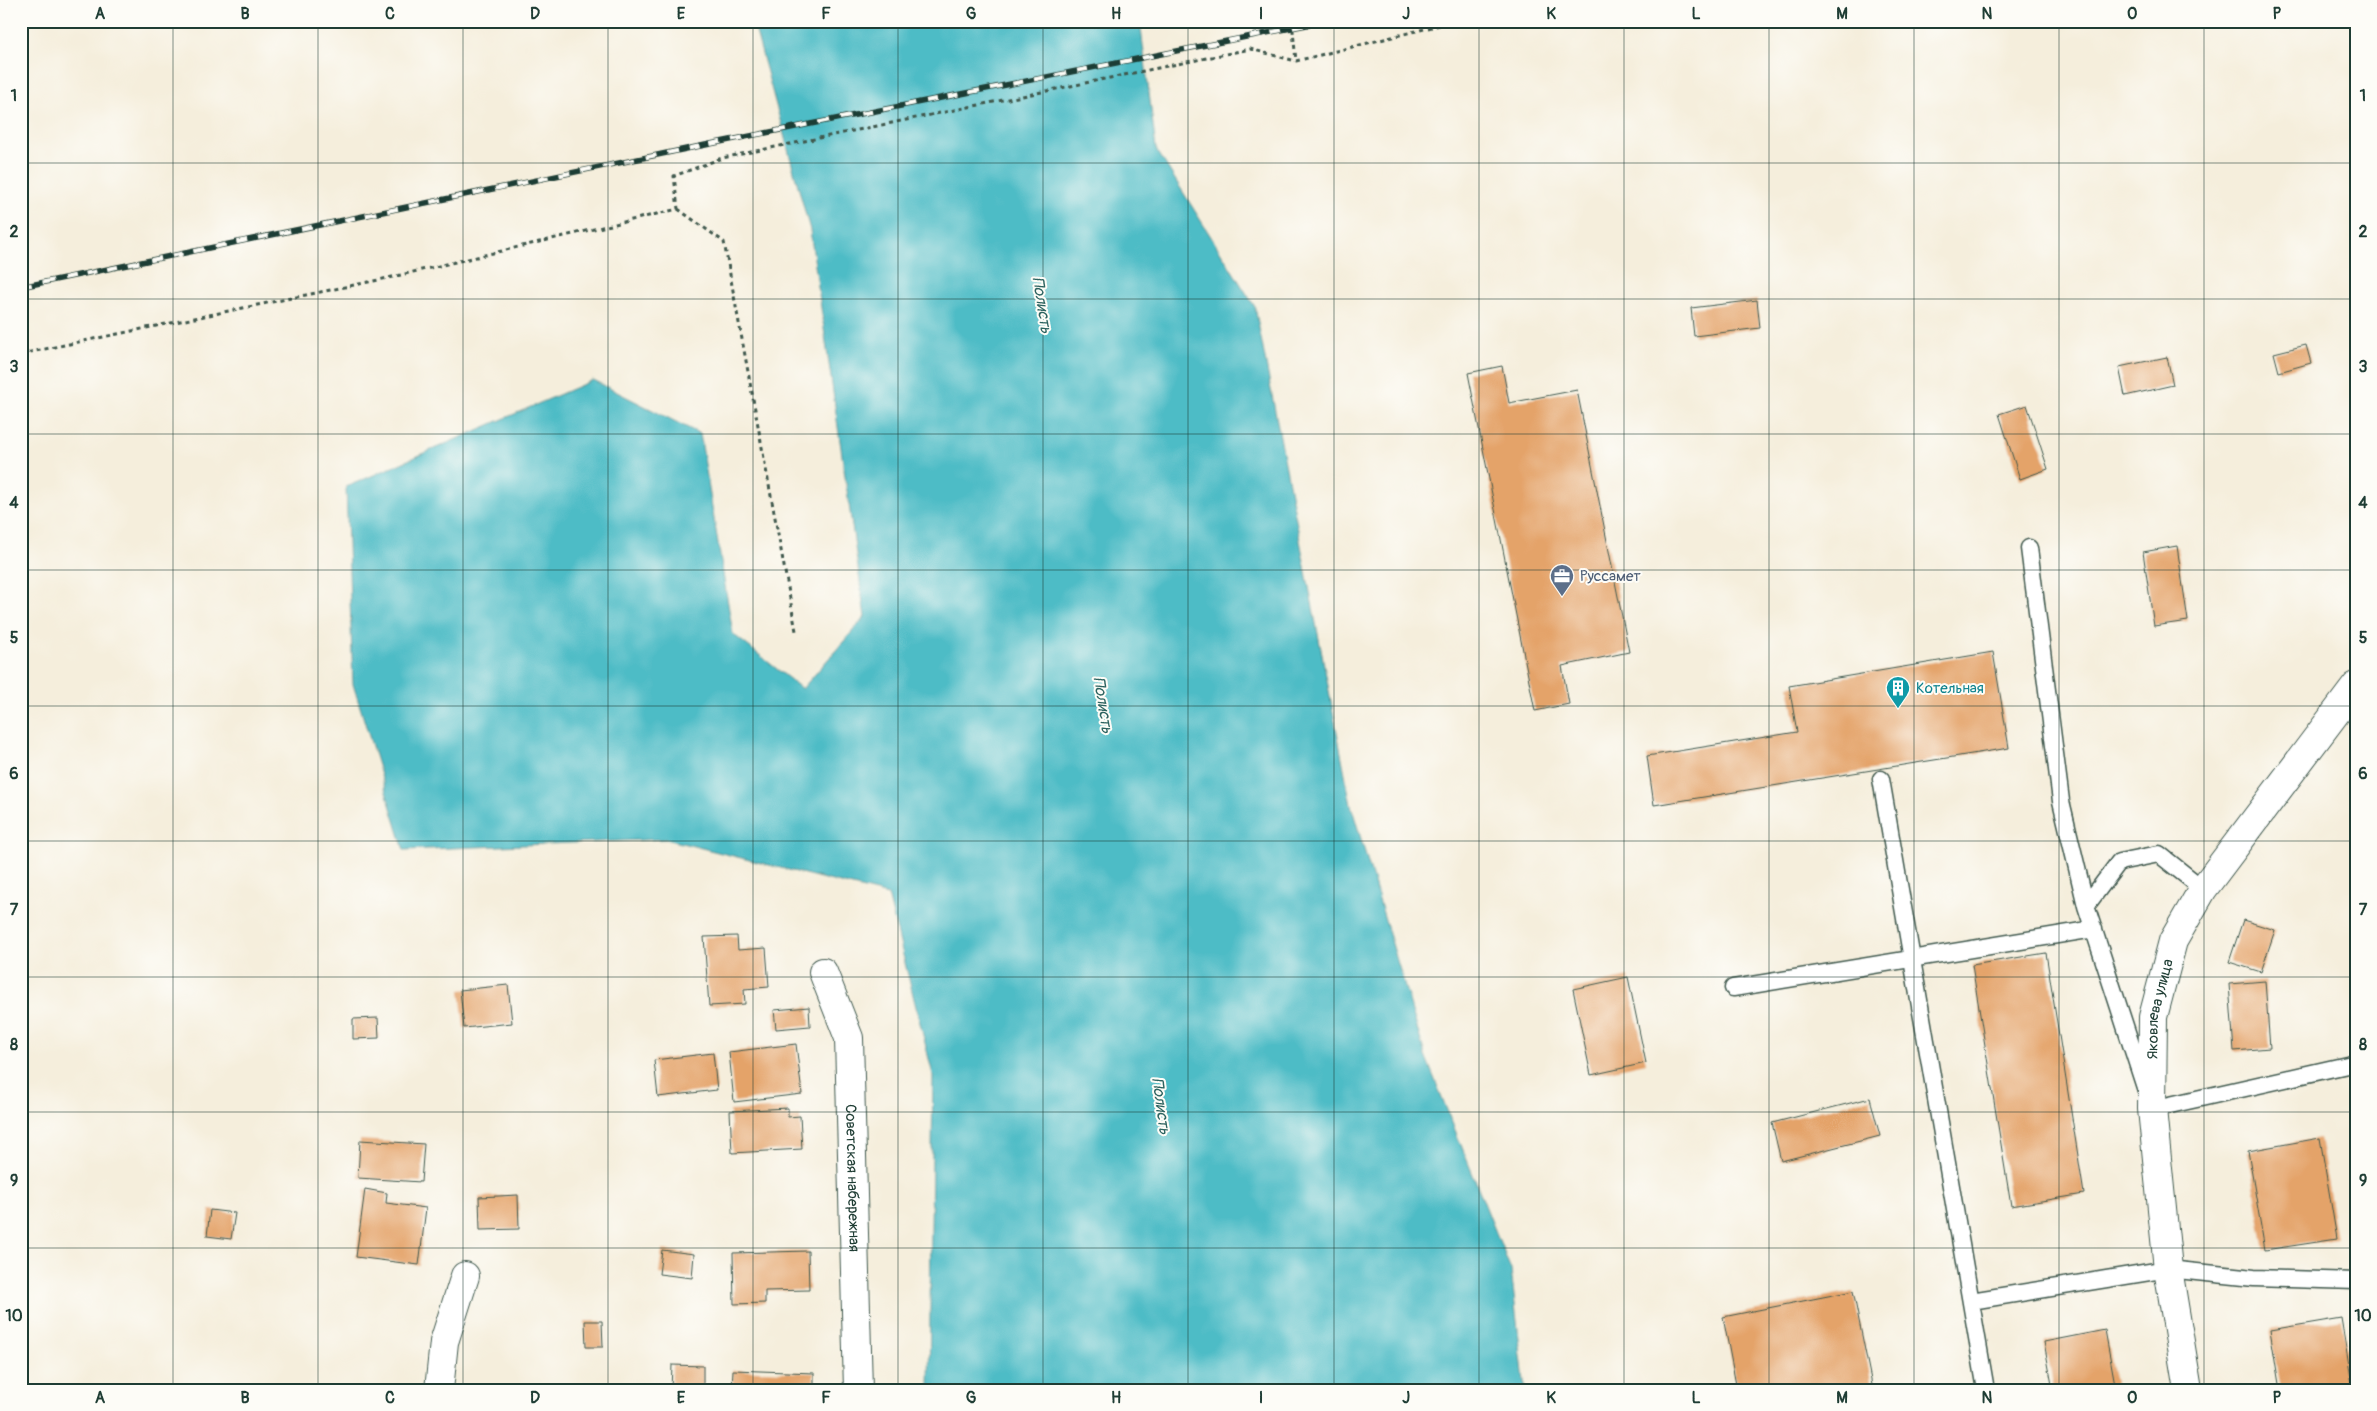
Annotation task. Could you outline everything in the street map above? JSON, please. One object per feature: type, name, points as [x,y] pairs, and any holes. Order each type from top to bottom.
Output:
[{"type":"street","name":"Яковлева улица","points":[[2188,1390],[2168,1269],[2152,1109],[2153,1017],[2173,941],[2203,889],[2356,686]]},
{"type":"street","name":"Советская набережная","points":[[823,972],[849,1038],[858,1390]]},
{"type":"street","points":[[439,1390],[444,1342],[465,1276]]},
{"type":"lane","points":[[2029,548],[2061,801],[2086,906],[2152,1109],[2356,1063]]},
{"type":"lane","points":[[1881,779],[1986,1390]]},
{"type":"lane","points":[[2086,906],[2119,862],[2158,854],[2203,889]]},
{"type":"lane","points":[[1733,988],[2094,929]]},
{"type":"lane","points":[[1971,1301],[2168,1269],[2254,1278],[2356,1281]]},
{"type":"path","points":[[1292,21],[1296,61]]},
{"type":"path","points":[[796,631],[724,242],[678,209],[674,176],[722,158],[1250,49],[1296,61],[1456,21]]},
{"type":"path","points":[[21,354],[388,278],[678,209]]},
{"type":"water","name":"Полисть","points":[[753,21],[1140,21],[1156,149],[1255,307],[1351,805],[1425,1055],[1511,1270],[1525,1390],[929,1390],[933,1075],[888,895],[666,839],[404,850],[353,684],[346,487],[593,380],[700,434],[733,634],[802,689],[865,617],[810,230]]},
{"type":"building","points":[[1757,300],[1760,328],[1694,336],[1691,308]]},
{"type":"building","points":[[2306,345],[2311,363],[2279,372],[2274,353]]},
{"type":"building","points":[[2167,357],[2173,385],[2125,396],[2119,367]]},
{"type":"building","points":[[1502,366],[1509,403],[1577,390],[1629,652],[1562,666],[1569,704],[1535,711],[1468,373]]},
{"type":"building","points":[[2027,405],[2048,469],[2020,479],[1999,414]]},
{"type":"building","points":[[2177,546],[2188,621],[2154,626],[2143,552]]},
{"type":"building","name":"Котельная","points":[[1993,652],[2009,748],[1654,805],[1647,756],[1797,732],[1789,686]]},
{"type":"building","points":[[2243,920],[2275,930],[2261,972],[2229,962]]},
{"type":"building","points":[[737,936],[738,950],[766,948],[769,987],[744,989],[745,1004],[709,1006],[704,937]]},
{"type":"building","points":[[2046,953],[2084,1194],[2011,1206],[1972,965]]},
{"type":"building","points":[[1628,977],[1646,1063],[1591,1075],[1573,989]]},
{"type":"building","points":[[2265,981],[2270,1048],[2234,1051],[2229,984]]},
{"type":"building","points":[[508,985],[512,1023],[464,1028],[460,990]]},
{"type":"building","points":[[809,1007],[810,1026],[776,1029],[774,1010]]},
{"type":"building","points":[[378,1018],[379,1038],[353,1039],[353,1019]]},
{"type":"building","points":[[796,1044],[802,1094],[734,1102],[729,1052]]},
{"type":"building","points":[[713,1053],[717,1090],[658,1097],[654,1060]]},
{"type":"building","points":[[1870,1098],[1880,1136],[1781,1161],[1772,1123]]},
{"type":"building","points":[[788,1108],[788,1117],[800,1116],[802,1149],[732,1153],[730,1111]]},
{"type":"building","points":[[2320,1138],[2337,1239],[2265,1250],[2248,1151]]},
{"type":"building","points":[[360,1140],[424,1144],[421,1182],[358,1178]]},
{"type":"building","points":[[365,1189],[387,1193],[386,1203],[426,1208],[419,1265],[356,1257]]},
{"type":"building","points":[[518,1195],[519,1229],[480,1230],[479,1197]]},
{"type":"building","points":[[210,1210],[235,1213],[231,1239],[207,1236]]},
{"type":"building","points":[[662,1250],[694,1254],[692,1278],[659,1274]]},
{"type":"building","points":[[808,1251],[809,1290],[765,1291],[765,1303],[734,1304],[733,1253]]},
{"type":"building","points":[[1853,1291],[1873,1390],[1737,1390],[1723,1317]]},
{"type":"building","points":[[2341,1318],[2353,1390],[2280,1390],[2270,1330]]},
{"type":"building","points":[[585,1321],[602,1321],[603,1347],[586,1347]]},
{"type":"building","points":[[2105,1330],[2116,1390],[2053,1390],[2044,1342]]},
{"type":"building","points":[[672,1365],[703,1366],[703,1390],[671,1390]]},
{"type":"building","points":[[733,1370],[814,1373],[814,1390],[732,1390]]},
{"type":"railway","points":[[21,287],[715,143],[1327,21]]},
{"type":"place","name":"Руссамет","points":[[1562,597]]},
{"type":"place","name":"Котельная","points":[[1898,709]]}]
